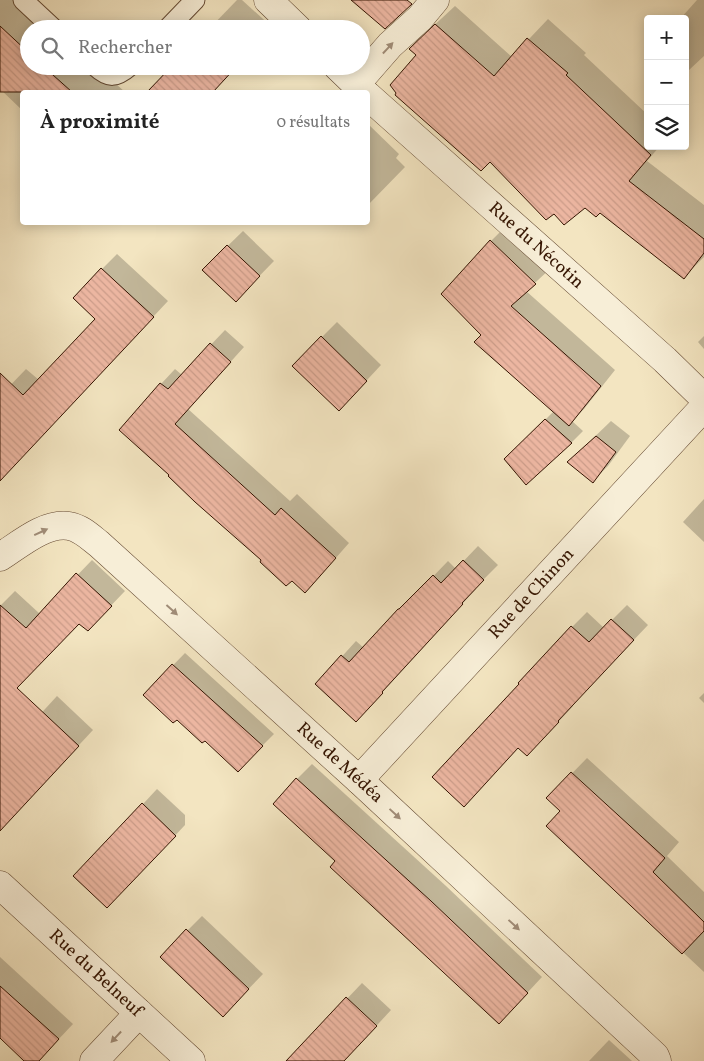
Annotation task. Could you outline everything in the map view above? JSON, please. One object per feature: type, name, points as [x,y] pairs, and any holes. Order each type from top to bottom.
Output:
[{"type":"street","points":[[268,0],[289,20]]},
{"type":"street","points":[[370,69],[390,45],[420,18],[435,0]]},
{"type":"street","points":[[356,85],[364,75]]},
{"type":"street","name":"Rue du Nécotin","points":[[370,97],[665,360],[704,398]]},
{"type":"street","name":"Rue de Chinon","points":[[359,780],[704,407]]},
{"type":"street","name":"Rue de Médéa","points":[[0,557],[36,534],[56,525],[70,526],[84,532],[359,780],[655,1056],[657,1061]]},
{"type":"street","name":"Rue du Belneuf","points":[[0,885],[191,1061]]},
{"type":"street","points":[[94,1061],[138,1013]]},
{"type":"lane","points":[[23,0],[44,20]]},
{"type":"lane","points":[[176,20],[195,0]]},
{"type":"building","points":[[351,0],[407,0],[412,4],[385,29]]},
{"type":"building","points":[[435,24],[494,76],[527,38],[568,73],[566,75],[651,155],[629,181],[704,239],[704,253],[684,279],[600,213],[596,217],[585,208],[564,225],[554,214],[546,220],[490,162],[481,171],[395,95],[396,93],[390,85],[416,55],[409,49]]},
{"type":"building","points":[[0,26],[20,45],[20,75],[53,75],[70,90],[20,90],[20,92],[0,92]]},
{"type":"building","points":[[163,75],[229,75],[215,90],[149,90]]},
{"type":"building","points":[[490,240],[536,284],[511,306],[601,386],[569,426],[474,342],[481,335],[441,294]]},
{"type":"building","points":[[227,245],[260,276],[236,302],[202,270]]},
{"type":"building","points":[[101,268],[154,317],[0,481],[0,373],[23,395],[95,319],[73,298]]},
{"type":"building","points":[[321,336],[367,381],[339,411],[292,366]]},
{"type":"building","points":[[210,343],[231,362],[175,424],[275,515],[281,508],[336,558],[305,593],[292,581],[286,586],[260,562],[261,560],[195,502],[169,475],[119,430],[160,383],[168,389]]},
{"type":"building","points":[[545,419],[572,443],[526,485],[504,459]]},
{"type":"building","points":[[596,436],[616,452],[593,483],[567,462]]},
{"type":"building","points":[[463,560],[484,580],[356,722],[315,684],[341,655],[349,662],[398,609],[433,575],[441,583]]},
{"type":"building","points":[[76,573],[112,606],[88,631],[79,624],[17,688],[79,746],[0,831],[0,605],[26,628]]},
{"type":"building","points":[[611,619],[634,640],[527,756],[518,748],[464,807],[432,777],[571,626],[589,642]]},
{"type":"building","points":[[172,664],[263,746],[238,772],[205,741],[202,743],[177,720],[173,723],[143,695]]},
{"type":"building","points":[[571,772],[665,858],[653,872],[704,922],[704,931],[682,954],[546,826],[560,811],[546,798]]},
{"type":"building","points":[[296,778],[431,901],[528,993],[499,1024],[330,867],[335,861],[273,804]]},
{"type":"building","points":[[142,803],[176,836],[107,908],[73,876]]},
{"type":"building","points":[[186,929],[249,989],[223,1017],[160,957]]},
{"type":"building","points":[[0,986],[59,1039],[39,1061],[24,1061],[0,1038]]},
{"type":"building","points":[[346,997],[377,1026],[344,1061],[286,1061]]}]
